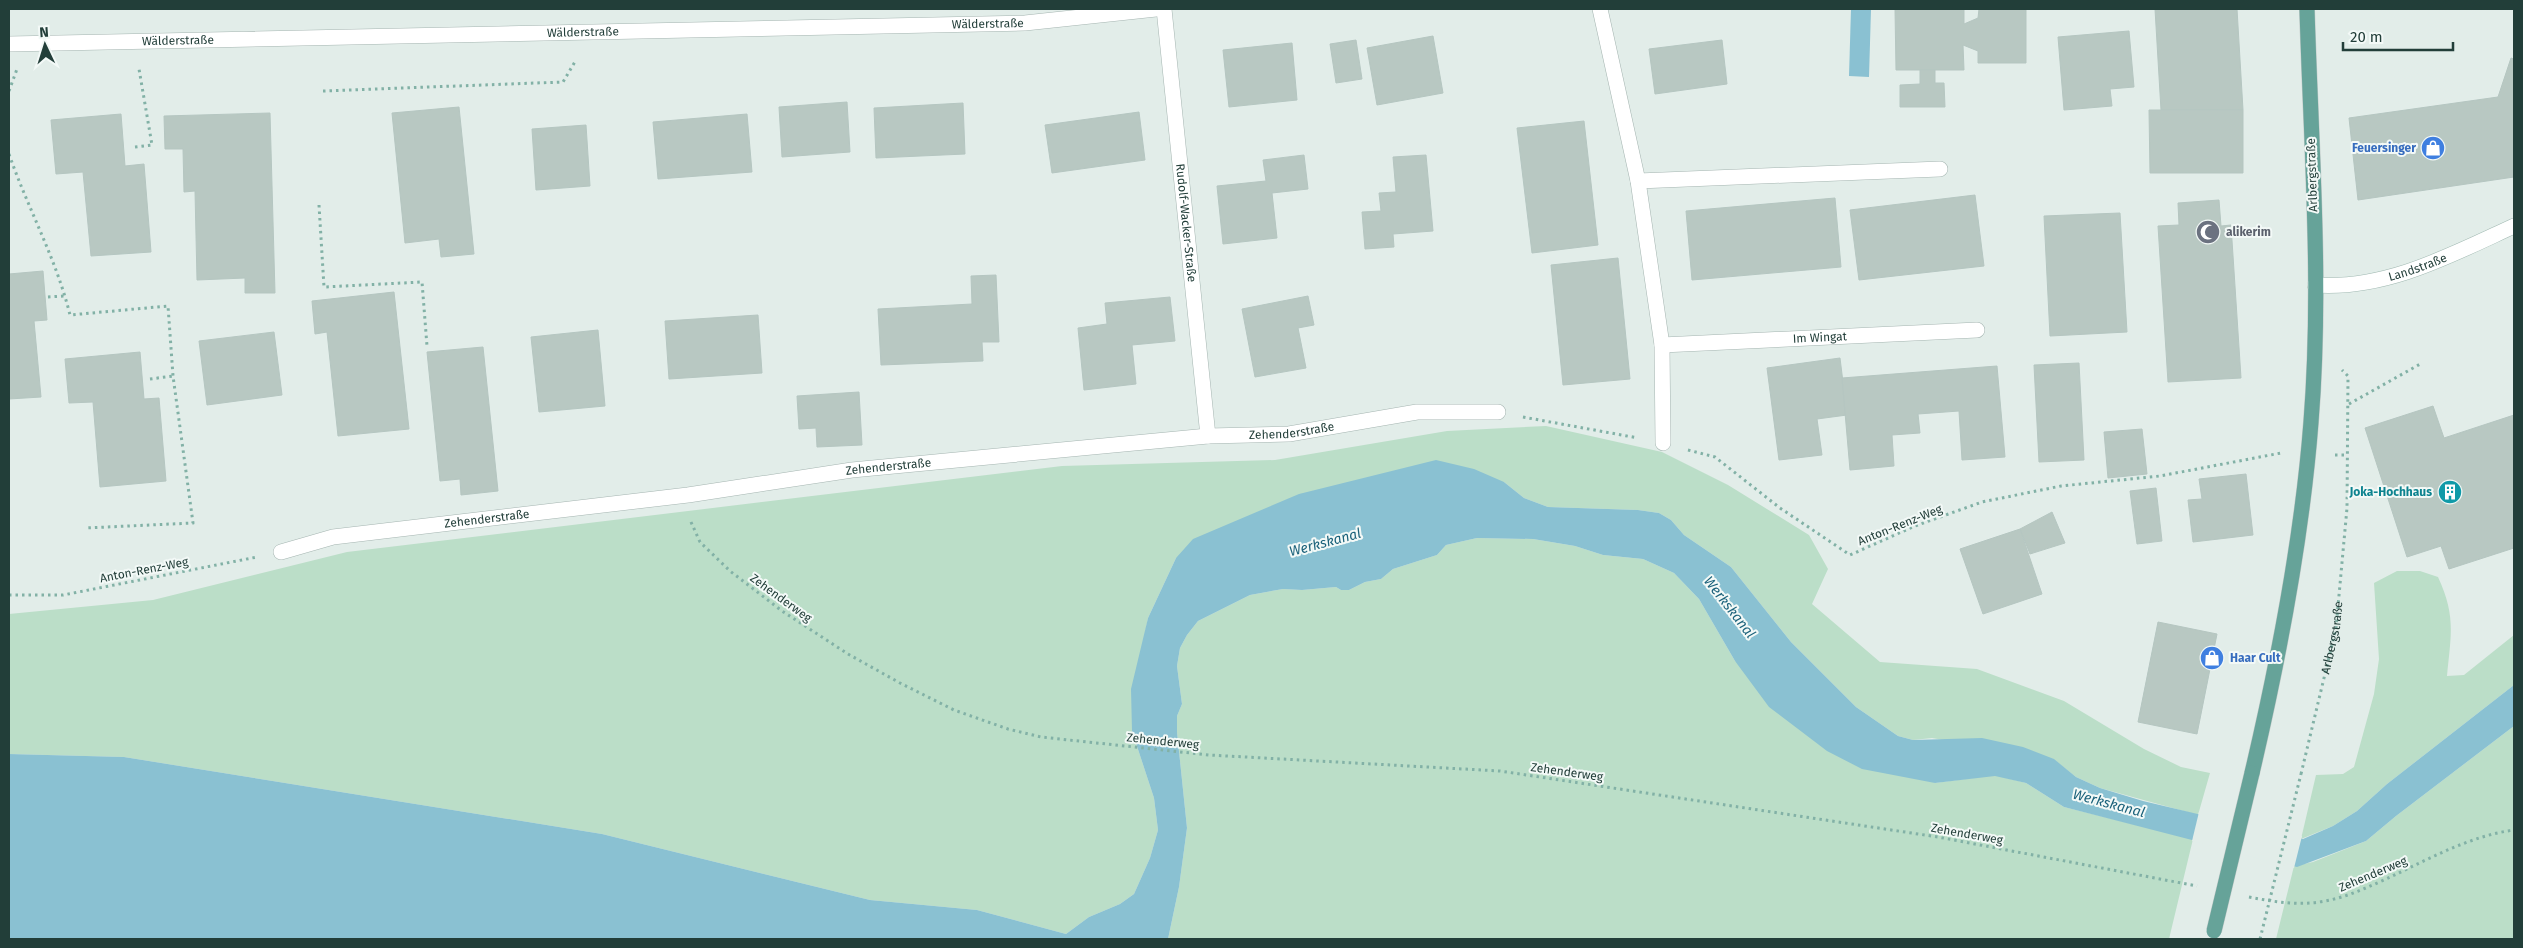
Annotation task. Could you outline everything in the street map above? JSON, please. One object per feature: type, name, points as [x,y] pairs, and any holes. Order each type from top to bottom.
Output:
[{"type":"main road","name":"Arlbergstraße","points":[[2212,939],[2252,773],[2294,571],[2311,422],[2315,340],[2315,285],[2307,9]]},
{"type":"street","name":"Wälderstraße","points":[[9,44],[593,32],[1024,16],[1156,9]]},
{"type":"street","name":"Rudolf-Wacker-Straße","points":[[1164,9],[1208,436]]},
{"type":"street","points":[[1600,9],[1638,181],[1662,344],[1663,443]]},
{"type":"street","points":[[1638,181],[1940,169]]},
{"type":"street","name":"Landstraße","points":[[2315,285],[2340,287],[2408,273],[2514,226]]},
{"type":"street","name":"Im Wingat","points":[[1662,344],[1977,330]]},
{"type":"street","name":"Zehenderstraße","points":[[281,552],[334,537],[688,495],[852,470],[1208,436],[1289,434],[1417,412],[1498,412]]},
{"type":"path","points":[[323,91],[564,82],[593,32]]},
{"type":"path","points":[[134,41],[152,145],[134,147]]},
{"type":"path","points":[[9,154],[19,184],[54,261],[70,315],[168,306],[173,376],[193,523],[85,528]]},
{"type":"path","points":[[319,206],[324,287],[422,282],[427,346]]},
{"type":"path","points":[[48,297],[65,296]]},
{"type":"path","name":"Arlbergstraße","points":[[2260,939],[2336,628],[2347,508],[2348,376],[2315,340]]},
{"type":"path","points":[[2348,404],[2422,363]]},
{"type":"path","points":[[150,378],[173,376]]},
{"type":"path","name":"Anton-Renz-Weg","points":[[1498,412],[1663,443],[1714,457],[1780,508],[1850,555],[1915,526],[1982,502],[2061,486],[2160,476],[2279,453]]},
{"type":"path","points":[[2334,455],[2348,455]]},
{"type":"path","name":"Zehenderweg","points":[[688,495],[691,522],[700,542],[730,571],[782,611],[848,654],[929,699],[981,721],[1040,737],[1209,755],[1500,771],[1938,837],[2198,887]]},
{"type":"path","name":"Anton-Renz-Weg","points":[[9,595],[63,595],[281,552]]},
{"type":"path","name":"Zehenderweg","points":[[2247,896],[2277,902],[2303,904],[2350,895],[2468,842],[2514,830]]},
{"type":"green space","points":[[1546,426],[1662,452],[1728,485],[1809,535],[1828,569],[1812,604],[1880,662],[1977,669],[2064,701],[2144,749],[2181,767],[2210,773],[2198,815],[2100,788],[2076,777],[2053,759],[1932,738],[1913,740],[1898,736],[1856,707],[1791,642],[1731,567],[1684,535],[1671,520],[1659,513],[1638,510],[1548,507],[1524,498],[1504,482],[1176,558],[1148,618],[1141,654],[1132,731],[1154,798],[1158,830],[1150,858],[1134,894],[1120,904],[1089,917],[1066,934],[977,910],[870,900],[602,834],[124,757],[9,754],[9,614],[153,600],[347,552],[1062,466],[1275,460],[1447,431]]},
{"type":"green space","points":[[1477,538],[1533,539],[1575,546],[1603,555],[1643,559],[1674,573],[1699,599],[1735,661],[1935,783],[1995,775],[2026,783],[2064,807],[2193,839],[2169,939],[1168,939],[1179,887],[1187,828],[1177,732],[1177,716],[1182,704],[1177,666],[1180,648],[1187,635],[1198,621],[1250,595],[1283,589],[1302,590],[1336,587],[1341,590],[1349,590],[1365,582],[1381,579],[1393,569],[1437,555],[1446,545]]},
{"type":"green space","points":[[2397,571],[2420,571],[2438,577],[2448,603],[2451,625],[2447,676],[2464,675],[2514,635],[2514,685],[2387,784],[2357,811],[2333,826],[2301,839],[2316,775],[2343,774],[2354,767],[2374,694],[2379,659],[2374,583]]},
{"type":"green space","points":[[2514,726],[2514,939],[2276,939],[2294,866],[2313,862],[2366,841]]},
{"type":"water","points":[[1851,9],[1871,9],[1869,77],[1849,76]]},
{"type":"water","name":"Werkskanal","points":[[1436,460],[1474,469],[1504,482],[1524,498],[1548,507],[1638,510],[1659,513],[1671,520],[1684,535],[1731,567],[1791,642],[1856,707],[1898,736],[1913,740],[1982,738],[2023,747],[2054,759],[2076,777],[2100,788],[2143,801],[2303,839],[2333,826],[2357,811],[2387,784],[2514,685],[2514,726],[2366,841],[2297,867],[2064,807],[2026,783],[1995,776],[1935,783],[1862,769],[1827,751],[1769,707],[1735,661],[1699,599],[1674,573],[1643,559],[1603,555],[1575,546],[1533,539],[1477,538],[1446,545],[1437,555],[1393,569],[1381,579],[1365,582],[1349,590],[1341,590],[1336,587],[1302,590],[1283,589],[1250,595],[1198,621],[1187,635],[1180,648],[1177,666],[1182,704],[1177,716],[1177,732],[1187,828],[1179,887],[1168,939],[9,939],[9,754],[124,757],[602,834],[870,900],[977,910],[1066,934],[1089,917],[1120,904],[1134,894],[1150,858],[1158,830],[1154,798],[1132,731],[1131,689],[1148,618],[1176,558],[1193,539],[1299,494]]},
{"type":"pier","points":[[2199,812],[2302,836],[2294,868],[2192,841]]},
{"type":"building","points":[[1895,9],[1964,9],[1964,24],[1978,18],[1979,9],[2026,9],[2026,63],[1978,63],[1978,51],[1963,45],[1964,70],[1896,70]]},
{"type":"building","points":[[2155,9],[2237,9],[2243,110],[2161,110]]},
{"type":"building","points":[[2129,31],[2134,87],[2110,89],[2112,106],[2064,110],[2058,37]]},
{"type":"building","points":[[1433,36],[1443,93],[1377,105],[1367,48]]},
{"type":"building","points":[[1356,40],[1362,79],[1336,83],[1330,44]]},
{"type":"building","points":[[1722,40],[1727,84],[1655,94],[1649,49]]},
{"type":"building","points":[[1292,43],[1297,100],[1229,107],[1223,50]]},
{"type":"building","name":"Feuersinger","points":[[2511,58],[2514,59],[2514,177],[2358,200],[2349,118],[2498,97]]},
{"type":"building","points":[[1920,70],[1935,70],[1935,83],[1944,83],[1945,107],[1900,107],[1900,85],[1920,84]]},
{"type":"building","points":[[847,102],[850,152],[782,157],[779,107]]},
{"type":"building","points":[[963,103],[965,154],[876,158],[874,108]]},
{"type":"building","points":[[459,107],[474,254],[441,257],[439,239],[405,243],[392,113]]},
{"type":"building","points":[[2149,110],[2243,110],[2243,173],[2150,173]]},
{"type":"building","points":[[1139,112],[1145,160],[1052,173],[1045,125]]},
{"type":"building","points":[[270,113],[275,293],[245,293],[245,278],[197,280],[195,191],[184,192],[183,149],[165,149],[164,116]]},
{"type":"building","points":[[121,114],[125,166],[144,164],[151,252],[91,256],[83,172],[56,174],[51,120]]},
{"type":"building","points":[[747,114],[752,172],[658,179],[653,122]]},
{"type":"building","points":[[1584,121],[1598,245],[1532,253],[1517,128]]},
{"type":"building","points":[[586,125],[590,186],[536,190],[532,129]]},
{"type":"building","points":[[1304,155],[1308,189],[1272,193],[1277,238],[1223,244],[1217,186],[1266,181],[1263,160]]},
{"type":"building","points":[[1426,155],[1433,231],[1393,234],[1394,247],[1365,249],[1362,212],[1381,211],[1379,193],[1396,192],[1393,157]]},
{"type":"building","points":[[1975,195],[1984,266],[1859,280],[1850,210]]},
{"type":"building","points":[[1835,198],[1841,267],[1692,280],[1686,211]]},
{"type":"building","points":[[2219,200],[2221,226],[2231,225],[2241,378],[2168,382],[2158,226],[2179,225],[2178,203]]},
{"type":"building","points":[[2120,213],[2127,332],[2050,336],[2044,216]]},
{"type":"building","points":[[1618,258],[1630,379],[1563,385],[1551,265]]},
{"type":"building","points":[[43,271],[47,320],[34,321],[41,397],[9,399],[9,274]]},
{"type":"building","points":[[996,275],[999,342],[982,342],[983,361],[881,365],[878,309],[972,304],[971,276]]},
{"type":"building","points":[[394,292],[409,429],[338,436],[327,332],[315,334],[312,301]]},
{"type":"building","points":[[1308,296],[1314,325],[1298,328],[1306,368],[1255,377],[1242,309]]},
{"type":"building","points":[[1170,297],[1175,341],[1132,345],[1136,384],[1084,390],[1078,328],[1107,324],[1105,303]]},
{"type":"building","points":[[758,315],[762,373],[669,379],[665,321]]},
{"type":"building","points":[[598,330],[605,406],[539,412],[531,337]]},
{"type":"building","points":[[274,332],[282,395],[207,405],[199,341]]},
{"type":"building","points":[[483,347],[498,491],[461,495],[460,479],[440,481],[427,352]]},
{"type":"building","points":[[140,352],[144,399],[159,398],[166,481],[100,487],[93,402],[69,403],[65,359]]},
{"type":"building","points":[[1840,358],[1847,415],[1817,419],[1822,455],[1779,460],[1767,368]]},
{"type":"building","points":[[2079,363],[2084,460],[2039,462],[2034,365]]},
{"type":"building","points":[[1997,366],[2005,457],[1962,460],[1959,411],[1918,414],[1920,433],[1892,435],[1894,466],[1850,470],[1842,378]]},
{"type":"building","points":[[859,392],[862,445],[817,447],[816,428],[799,429],[797,396]]},
{"type":"building","name":"Joka-Hochhaus","points":[[2433,406],[2444,438],[2514,415],[2514,548],[2449,569],[2441,546],[2407,557],[2365,428]]},
{"type":"building","points":[[2142,429],[2147,474],[2108,478],[2104,432]]},
{"type":"building","points":[[2246,474],[2253,535],[2193,542],[2188,500],[2202,499],[2199,479]]},
{"type":"building","points":[[2156,488],[2162,541],[2137,544],[2130,491]]},
{"type":"building","points":[[2052,512],[2065,543],[2030,554],[2020,529]]},
{"type":"building","points":[[2020,529],[2042,594],[1983,614],[1960,549]]},
{"type":"building","points":[[2158,622],[2217,634],[2197,734],[2138,722]]},
{"type":"place","name":"Feuersinger","points":[[2433,148]]},
{"type":"place","name":"alikerim","points":[[2208,232]]},
{"type":"place","name":"Joka-Hochhaus","points":[[2450,492]]},
{"type":"place","name":"Haar Cult","points":[[2212,658]]}]
